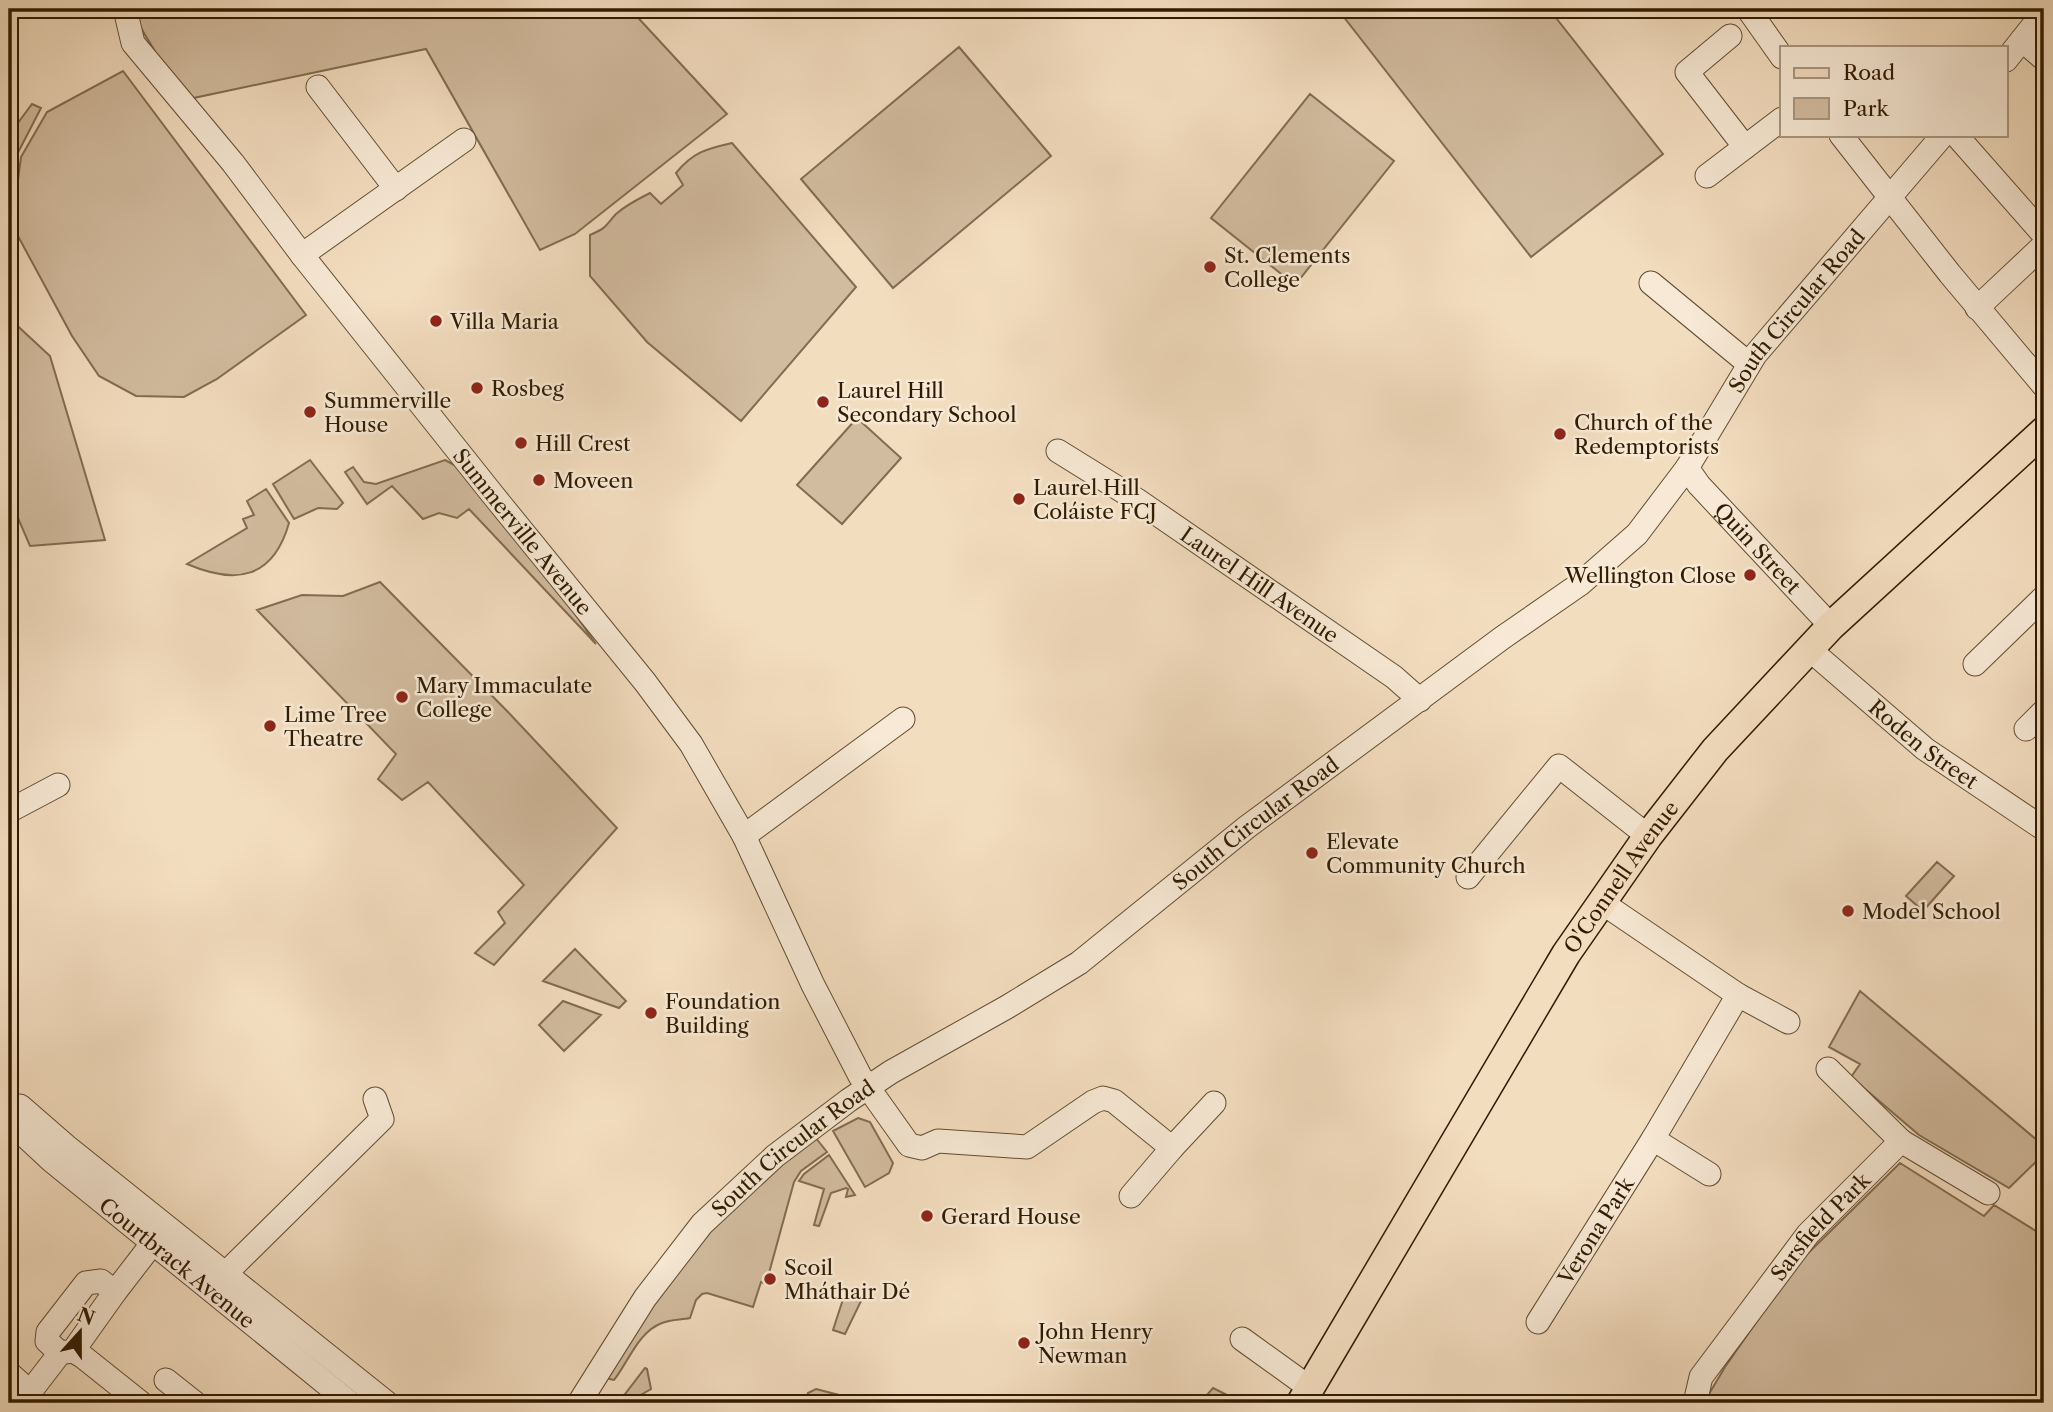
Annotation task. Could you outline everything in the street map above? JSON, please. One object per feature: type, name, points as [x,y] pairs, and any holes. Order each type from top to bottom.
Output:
[{"type":"main road","name":"O'Connell Avenue","points":[[1305,1396],[1566,954],[1648,836],[1715,750],[1831,626],[2044,430]]},
{"type":"street","name":"Summerville Avenue","points":[[125,9],[133,43],[233,163],[302,255],[645,682],[691,744],[744,836],[813,985],[868,1089],[909,1145],[922,1148],[937,1141],[1027,1147],[1103,1098],[1114,1101],[1171,1148]]},
{"type":"street","points":[[1748,9],[1780,54]]},
{"type":"street","points":[[2008,58],[2044,12]]},
{"type":"street","points":[[1730,36],[1687,72],[1745,147]]},
{"type":"street","points":[[2022,40],[2044,59]]},
{"type":"street","points":[[318,88],[396,189]]},
{"type":"street","points":[[1707,176],[1780,121]]},
{"type":"street","points":[[1842,136],[1978,308],[2044,386]]},
{"type":"street","name":"South Circular Road","points":[[579,1403],[645,1298],[702,1224],[785,1148],[891,1072],[1079,963],[1247,827],[1502,638],[1580,584],[1637,534],[1688,468],[1749,364],[1942,136]]},
{"type":"street","points":[[1957,136],[2044,235]]},
{"type":"street","points":[[302,255],[464,140]]},
{"type":"street","points":[[1978,308],[2044,245]]},
{"type":"street","points":[[1651,283],[1749,364]]},
{"type":"street","name":"Laurel Hill Avenue","points":[[1058,451],[1137,500],[1394,677],[1420,700]]},
{"type":"street","name":"Quin Street","points":[[1688,468],[1699,485],[1831,626]]},
{"type":"street","points":[[1975,664],[2044,597]]},
{"type":"street","name":"Roden Street","points":[[1809,649],[1926,749],[2044,830]]},
{"type":"street","points":[[2026,729],[2044,711]]},
{"type":"street","points":[[744,836],[903,719]]},
{"type":"street","points":[[1468,877],[1559,766],[1648,836]]},
{"type":"street","points":[[9,811],[58,785]]},
{"type":"street","points":[[1601,902],[1738,995],[1788,1022]]},
{"type":"street","name":"Verona Park","points":[[1538,1322],[1653,1139],[1738,995]]},
{"type":"street","points":[[1828,1069],[1901,1141],[1988,1193]]},
{"type":"street","points":[[225,1274],[382,1119],[375,1099]]},
{"type":"street","points":[[1130,1196],[1214,1103]]},
{"type":"street","name":"Courtbrack Avenue","points":[[15,1114],[152,1244],[350,1403]]},
{"type":"street","points":[[1653,1139],[1709,1174]]},
{"type":"street","name":"Sarsfield Park","points":[[1695,1403],[1701,1377],[1808,1234],[1901,1141]]},
{"type":"street","points":[[59,1154],[225,1274],[387,1403]]},
{"type":"street","points":[[9,1376],[10,1374],[28,1398],[152,1244]]},
{"type":"street","points":[[115,1292],[101,1281],[86,1283],[48,1332],[47,1341],[141,1403]]},
{"type":"street","points":[[1242,1339],[1305,1396]]},
{"type":"street","points":[[166,1380],[195,1403]]},
{"type":"green space","points":[[136,9],[630,9],[727,114],[575,234],[540,250],[426,49],[184,100],[141,28]]},
{"type":"green space","points":[[1352,9],[1549,9],[1663,154],[1531,257],[1343,16]]},
{"type":"green space","points":[[959,47],[1051,156],[893,288],[801,179]]},
{"type":"green space","points":[[123,71],[306,315],[217,379],[184,397],[136,396],[99,376],[72,336],[12,225],[21,157],[47,112]]},
{"type":"green space","points":[[1310,94],[1394,161],[1295,285],[1211,218]]},
{"type":"green space","points":[[32,104],[41,108],[9,170],[9,135]]},
{"type":"green space","points":[[732,143],[856,287],[741,421],[647,342],[590,276],[590,235],[603,228],[624,208],[650,193],[661,204],[683,185],[676,173],[688,160],[707,150]]},
{"type":"green space","points":[[9,318],[50,356],[105,540],[30,546],[12,504],[9,504]]},
{"type":"green space","points":[[857,418],[901,458],[842,524],[797,485]]},
{"type":"green space","points":[[310,460],[343,503],[337,509],[318,508],[294,519],[273,484]]},
{"type":"green space","points":[[445,460],[460,468],[536,558],[596,644],[469,509],[457,518],[439,513],[423,519],[392,486],[367,504],[345,472],[353,467],[364,482],[376,484]]},
{"type":"green space","points":[[266,489],[289,523],[282,542],[263,566],[237,575],[205,571],[187,564],[247,528],[243,519],[254,515],[247,501]]},
{"type":"green space","points":[[380,582],[617,828],[494,965],[475,953],[505,923],[498,912],[524,885],[428,782],[402,800],[378,779],[396,754],[257,610],[302,595],[343,596]]},
{"type":"green space","points":[[1937,862],[1954,876],[1923,911],[1906,896]]},
{"type":"green space","points":[[575,949],[626,1001],[619,1008],[543,981]]},
{"type":"green space","points":[[1860,991],[2044,1146],[2044,1154],[2009,1188],[1919,1135],[1851,1077],[1860,1064],[1829,1047]]},
{"type":"green space","points":[[563,1001],[601,1015],[564,1051],[539,1025]]},
{"type":"green space","points":[[858,1118],[870,1122],[893,1163],[889,1173],[865,1187],[833,1131]]},
{"type":"green space","points":[[815,1137],[827,1152],[801,1171],[794,1182],[766,1284],[761,1282],[753,1307],[707,1293],[702,1294],[696,1300],[690,1318],[669,1321],[654,1327],[640,1340],[614,1380],[605,1378],[649,1311],[704,1236],[789,1154]]},
{"type":"green space","points":[[829,1155],[855,1195],[846,1197],[846,1188],[831,1193],[819,1226],[814,1225],[824,1189],[799,1181]]},
{"type":"green space","points":[[1900,1163],[1984,1216],[1994,1205],[2044,1236],[2044,1403],[1706,1403],[1725,1367],[1796,1265]]},
{"type":"green space","points":[[846,1290],[864,1295],[845,1334],[833,1330]]},
{"type":"green space","points":[[645,1368],[651,1389],[630,1401],[614,1403],[625,1394]]},
{"type":"green space","points":[[1213,1388],[1243,1403],[1200,1403]]},
{"type":"green space","points":[[816,1389],[839,1395],[848,1403],[805,1403],[808,1393]]},
{"type":"place","name":"St. Clements College","points":[[1210,267]]},
{"type":"place","name":"Villa Maria","points":[[436,321]]},
{"type":"place","name":"Rosbeg","points":[[477,388]]},
{"type":"place","name":"Laurel Hill Secondary School","points":[[823,402]]},
{"type":"place","name":"Summerville House","points":[[310,412]]},
{"type":"place","name":"Church of the Redemptorists","points":[[1560,434]]},
{"type":"place","name":"Hill Crest","points":[[521,443]]},
{"type":"place","name":"Moveen","points":[[539,480]]},
{"type":"place","name":"Laurel Hill Coláiste FCJ","points":[[1019,499]]},
{"type":"place","name":"Wellington Close","points":[[1750,575]]},
{"type":"place","name":"Mary Immaculate College","points":[[402,697]]},
{"type":"place","name":"Lime Tree Theatre","points":[[270,726]]},
{"type":"place","name":"Elevate Community Church","points":[[1312,853]]},
{"type":"place","name":"Model School","points":[[1848,911]]},
{"type":"place","name":"Foundation Building","points":[[651,1013]]},
{"type":"place","name":"Gerard House","points":[[927,1216]]},
{"type":"place","name":"Scoil Mháthair Dé","points":[[770,1279]]},
{"type":"place","name":"John Henry Newman","points":[[1024,1343]]}]
